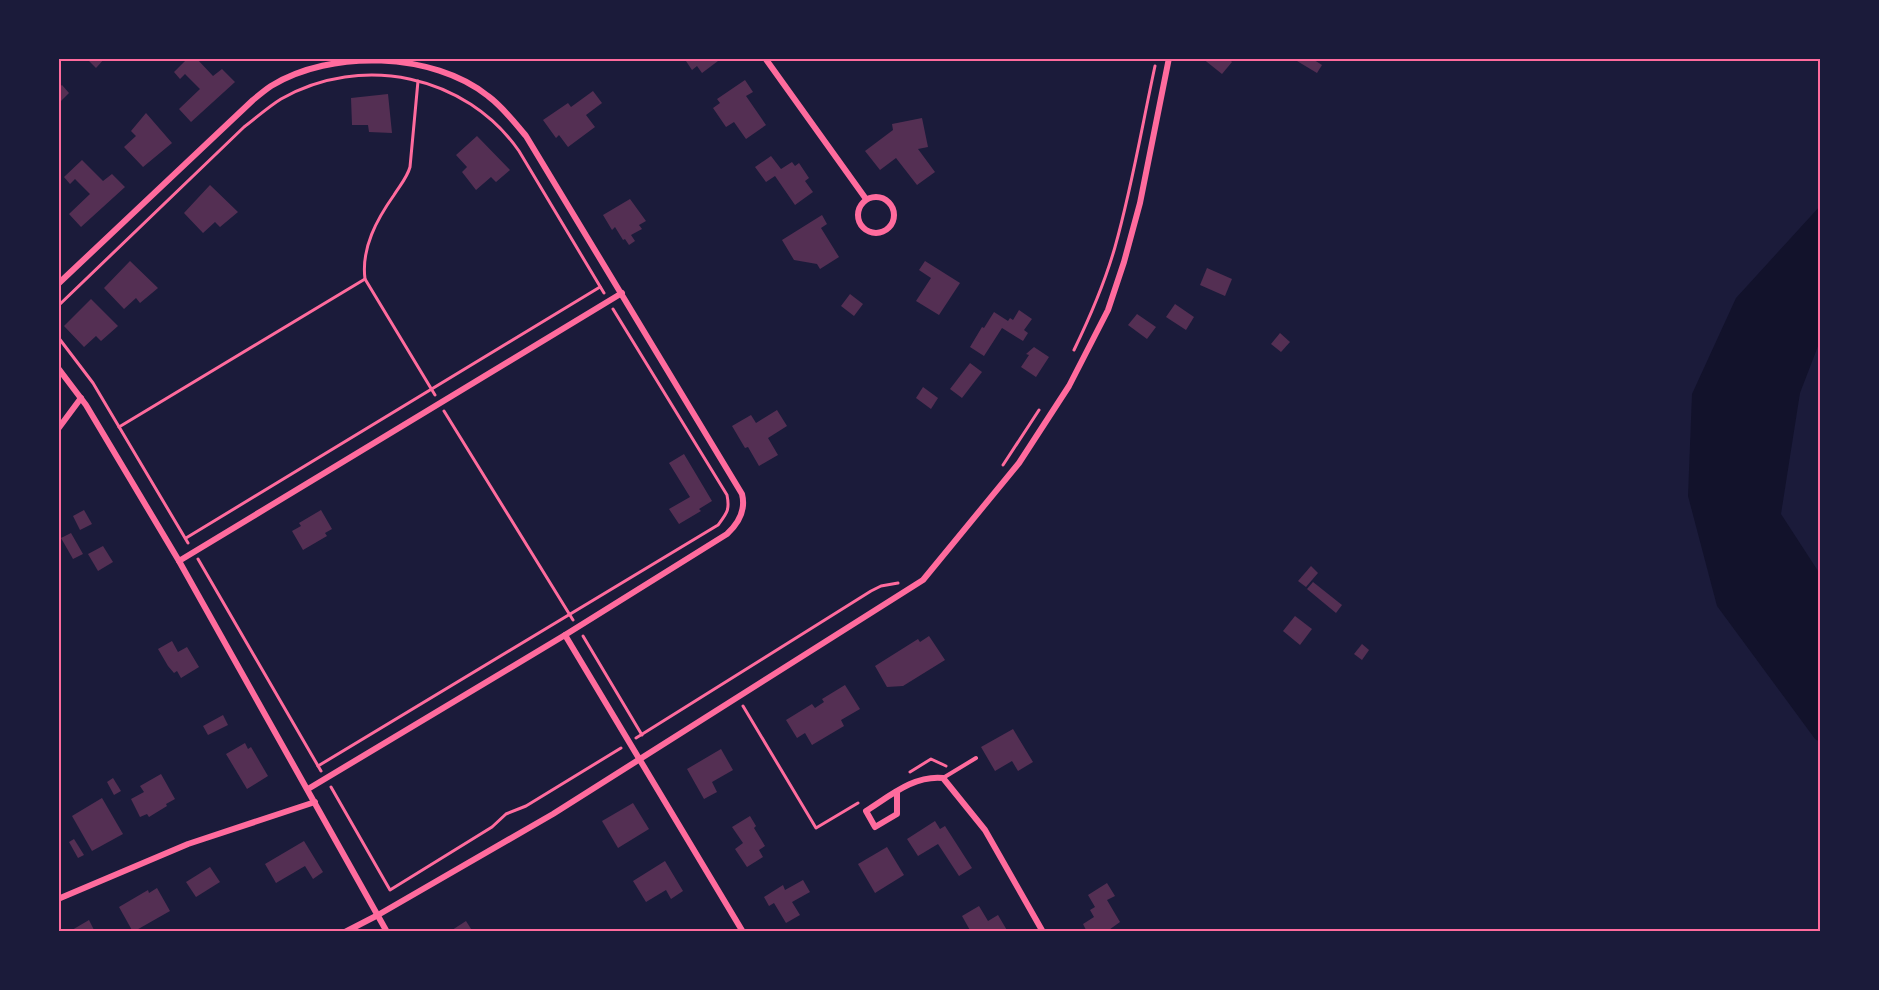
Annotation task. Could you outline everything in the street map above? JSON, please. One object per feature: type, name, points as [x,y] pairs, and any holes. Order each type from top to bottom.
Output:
[{"type":"street","points":[[765,58],[866,199]]},
{"type":"street","points":[[345,932],[553,814],[923,580],[1019,463],[1069,386],[1108,310],[1140,203],[1169,58]]},
{"type":"street","points":[[58,284],[245,108],[272,86],[305,71],[341,63],[403,60],[441,71],[487,95],[502,108],[526,136],[742,494],[744,504],[739,520],[727,534],[565,635],[308,789]]},
{"type":"street","points":[[879,197],[890,203],[895,214],[894,221],[887,230],[875,234],[861,225],[859,208],[866,199],[879,197]]},
{"type":"street","points":[[179,561],[622,293]]},
{"type":"street","points":[[58,368],[81,398],[179,561],[387,932]]},
{"type":"street","points":[[58,429],[81,398]]},
{"type":"street","points":[[565,635],[743,932]]},
{"type":"street","points":[[897,791],[897,814],[875,827],[866,811],[897,791],[917,780],[943,778],[985,830],[1043,932]]},
{"type":"street","points":[[58,899],[188,844],[315,802]]},
{"type":"lane","points":[[943,778],[976,758]]},
{"type":"path","points":[[1074,351],[1115,249],[1134,174],[1157,58]]},
{"type":"path","points":[[58,306],[244,127],[280,99],[329,80],[354,76],[397,76],[418,81],[451,93],[474,106],[508,136],[724,489],[729,510],[718,525],[318,766]]},
{"type":"path","points":[[418,81],[411,167],[407,178],[380,214],[364,263],[365,279],[642,735]]},
{"type":"path","points":[[119,427],[365,279]]},
{"type":"path","points":[[186,538],[600,287]]},
{"type":"path","points":[[58,337],[93,383],[186,538],[390,890],[492,827],[506,814],[526,806],[871,591],[881,586],[899,583]]},
{"type":"path","points":[[1002,465],[1041,407]]},
{"type":"path","points":[[743,706],[816,828],[858,803]]},
{"type":"path","points":[[904,776],[931,759],[957,770]]},
{"type":"shaded area","points":[[1820,206],[1820,341],[1800,393],[1781,514],[1820,574],[1820,742],[1815,739],[1717,606],[1688,496],[1692,394],[1736,298]]},
{"type":"building","points":[[86,58],[105,58],[96,68]]},
{"type":"building","points":[[188,58],[197,59],[213,76],[222,69],[235,82],[191,122],[179,109],[200,89],[185,74],[180,79],[174,72]]},
{"type":"building","points":[[684,58],[722,58],[702,73],[697,66],[692,70]]},
{"type":"building","points":[[1202,58],[1228,58],[1232,62],[1222,74]]},
{"type":"building","points":[[1292,58],[1311,58],[1322,65],[1317,73]]},
{"type":"building","points":[[745,80],[753,92],[746,96],[766,125],[746,139],[734,122],[726,127],[713,108],[720,103],[717,99]]},
{"type":"building","points":[[62,85],[69,93],[58,104],[58,88]]},
{"type":"building","points":[[593,91],[602,103],[586,115],[595,127],[568,147],[559,135],[556,138],[543,120],[568,103],[571,107]]},
{"type":"building","points":[[388,94],[392,133],[369,132],[368,125],[352,125],[351,98]]},
{"type":"building","points":[[146,113],[172,143],[143,167],[124,147],[136,136],[131,131]]},
{"type":"building","points":[[922,118],[928,147],[918,149],[935,172],[917,185],[896,158],[880,170],[865,151],[893,130],[892,124]]},
{"type":"building","points":[[477,136],[510,170],[496,182],[491,177],[476,190],[462,172],[467,167],[456,155]]},
{"type":"building","points":[[771,156],[781,169],[792,162],[795,166],[799,163],[809,178],[805,181],[813,192],[795,205],[775,176],[766,182],[755,167]]},
{"type":"building","points":[[82,160],[103,181],[112,174],[125,187],[81,227],[69,214],[90,194],[75,179],[70,184],[64,177]]},
{"type":"building","points":[[210,185],[238,212],[220,227],[215,222],[203,233],[184,213]]},
{"type":"building","points":[[630,199],[646,221],[639,225],[642,229],[631,235],[635,241],[629,245],[615,227],[612,230],[603,215]]},
{"type":"building","points":[[822,215],[827,224],[821,228],[839,257],[820,269],[817,264],[794,260],[782,240]]},
{"type":"building","points":[[130,261],[158,288],[140,303],[136,298],[124,309],[104,288]]},
{"type":"building","points":[[925,261],[960,283],[939,315],[916,301],[931,278],[919,270]]},
{"type":"building","points":[[1207,268],[1232,279],[1225,296],[1200,285]]},
{"type":"building","points":[[850,294],[863,304],[854,316],[841,306]]},
{"type":"building","points":[[91,299],[118,326],[101,341],[96,336],[84,347],[64,326]]},
{"type":"building","points":[[1175,304],[1194,317],[1186,330],[1166,317]]},
{"type":"building","points":[[1019,310],[1032,319],[1024,330],[1028,333],[1023,341],[1002,328],[984,356],[970,347],[994,312],[1008,321],[1010,318],[1013,320]]},
{"type":"building","points":[[1137,314],[1156,327],[1147,339],[1128,325]]},
{"type":"building","points":[[1280,333],[1290,342],[1281,352],[1271,344]]},
{"type":"building","points":[[1034,347],[1049,357],[1036,377],[1021,367],[1029,355],[1026,354]]},
{"type":"building","points":[[970,363],[982,372],[962,398],[950,389]]},
{"type":"building","points":[[923,387],[938,398],[931,409],[916,398]]},
{"type":"building","points":[[777,410],[787,426],[768,438],[778,455],[759,466],[732,426],[751,415],[756,423]]},
{"type":"building","points":[[684,454],[712,501],[699,509],[701,511],[679,524],[669,509],[690,497],[669,463]]},
{"type":"building","points":[[84,510],[92,524],[80,530],[73,516]]},
{"type":"building","points":[[321,510],[332,529],[325,533],[327,536],[303,550],[292,531],[301,526],[299,523]]},
{"type":"building","points":[[71,533],[83,554],[73,559],[61,538]]},
{"type":"building","points":[[103,546],[113,562],[98,571],[88,554]]},
{"type":"building","points":[[1311,566],[1318,573],[1306,587],[1298,581]]},
{"type":"building","points":[[1313,582],[1342,605],[1336,613],[1307,589]]},
{"type":"building","points":[[1295,616],[1312,629],[1300,645],[1283,631]]},
{"type":"building","points":[[929,636],[945,660],[903,686],[887,687],[875,666],[918,639],[920,642]]},
{"type":"building","points":[[172,641],[178,652],[187,647],[199,667],[181,678],[177,671],[174,673],[168,666],[158,649]]},
{"type":"building","points":[[1362,644],[1369,650],[1362,660],[1354,654]]},
{"type":"building","points":[[845,685],[860,709],[841,720],[844,726],[812,745],[805,733],[797,738],[786,720],[812,704],[815,708],[824,702],[822,699]]},
{"type":"building","points":[[223,715],[228,725],[208,735],[203,726]]},
{"type":"building","points":[[1013,729],[1033,762],[1018,771],[1012,761],[995,771],[981,747]]},
{"type":"building","points":[[245,743],[248,749],[251,747],[268,776],[247,789],[226,754]]},
{"type":"building","points":[[721,749],[733,770],[712,782],[717,792],[704,799],[687,769]]},
{"type":"building","points":[[161,774],[175,799],[149,817],[147,814],[140,817],[131,799],[144,792],[140,786]]},
{"type":"building","points":[[113,778],[121,791],[114,795],[107,782]]},
{"type":"building","points":[[102,798],[123,834],[92,851],[72,816]]},
{"type":"building","points":[[633,803],[649,829],[618,848],[602,821]]},
{"type":"building","points":[[750,816],[765,846],[759,850],[763,857],[747,867],[735,849],[743,843],[732,827]]},
{"type":"building","points":[[935,821],[940,829],[945,826],[972,868],[959,876],[938,844],[918,856],[907,839]]},
{"type":"building","points":[[74,839],[84,855],[78,858],[69,842]]},
{"type":"building","points":[[304,841],[323,872],[313,879],[305,866],[276,883],[265,864]]},
{"type":"building","points":[[887,847],[904,875],[875,893],[858,864]]},
{"type":"building","points":[[665,861],[683,891],[671,899],[666,890],[646,902],[633,881]]},
{"type":"building","points":[[210,867],[220,882],[196,897],[186,882]]},
{"type":"building","points":[[803,880],[810,892],[792,902],[800,915],[786,923],[774,903],[769,906],[764,897],[783,885],[785,890]]},
{"type":"building","points":[[1107,883],[1115,896],[1107,900],[1120,922],[1106,932],[1087,932],[1083,924],[1094,917],[1090,910],[1095,907],[1088,895]]},
{"type":"building","points":[[157,888],[170,911],[133,932],[119,907],[148,890],[149,893]]},
{"type":"building","points":[[979,906],[988,921],[998,915],[1008,932],[971,932],[962,916]]},
{"type":"building","points":[[89,920],[95,932],[73,932],[72,930]]},
{"type":"building","points":[[466,921],[473,932],[449,932]]}]
